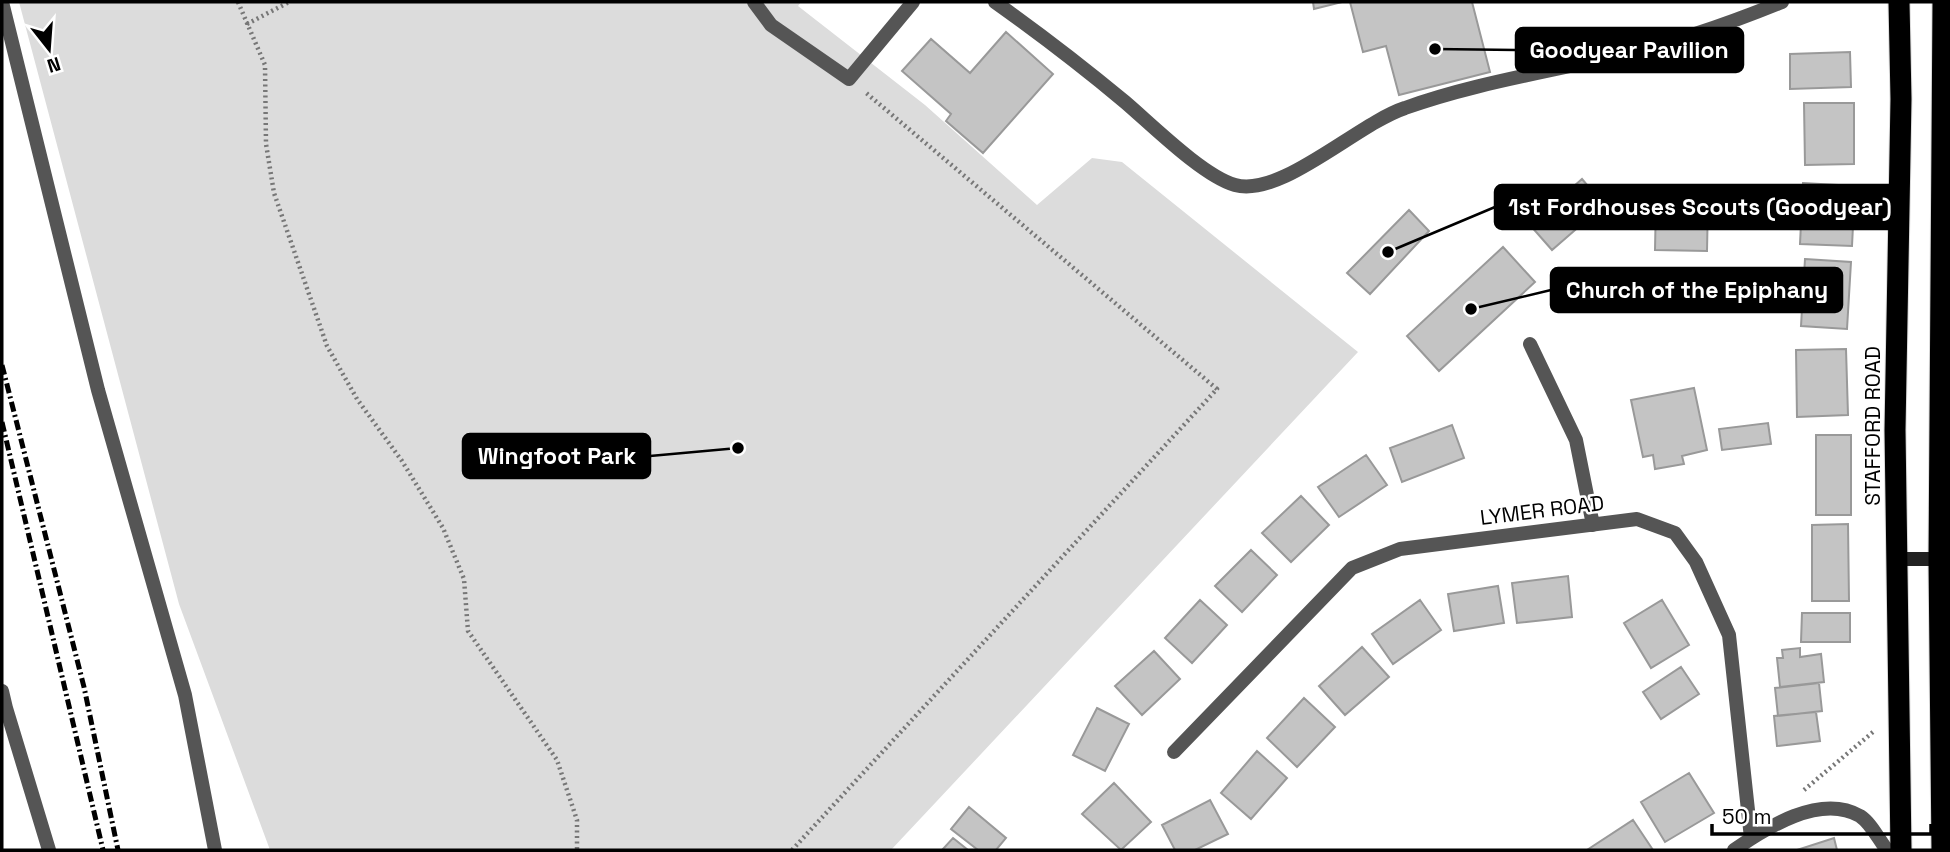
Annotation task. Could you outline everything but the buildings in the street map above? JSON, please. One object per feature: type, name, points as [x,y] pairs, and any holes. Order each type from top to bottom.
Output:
[{"type":"highway","name":"STAFFORD ROAD","points":[[1899,2],[1897,559],[1901,850]]},
{"type":"highway","points":[[1942,850],[1943,2]]},
{"type":"street","points":[[2,2],[98,390],[185,695],[215,850]]},
{"type":"street","points":[[754,2],[771,25],[849,79],[913,2]]},
{"type":"street","points":[[995,2],[1096,78],[1208,172],[1235,185],[1264,186],[1298,172],[1359,129],[1404,108],[1633,52],[1718,26],[1782,2]]},
{"type":"street","points":[[1530,344],[1576,440],[1593,524]]},
{"type":"street","name":"LYMER ROAD","points":[[1174,752],[1352,568],[1400,550],[1637,519],[1675,533],[1696,562],[1729,635],[1751,838]]},
{"type":"street","points":[[1897,559],[1944,560]]},
{"type":"street","points":[[2,691],[4,709],[49,850]]},
{"type":"street","points":[[1734,850],[1779,822],[1825,810],[1844,810],[1862,817],[1887,850]]},
{"type":"path","points":[[238,2],[265,65],[266,144],[274,192],[327,346],[357,399],[402,461],[443,528],[464,579],[468,631],[557,760],[577,820],[577,850]]},
{"type":"path","points":[[247,24],[289,2]]},
{"type":"path","points":[[792,850],[1217,389],[849,79]]},
{"type":"path","points":[[1779,822],[1777,813],[1873,732]]},
{"type":"shaded area","points":[[19,2],[801,2],[798,6],[925,105],[1037,205],[1092,158],[1122,162],[1358,352],[891,850],[270,850],[179,604]]},
{"type":"railway","points":[[2,365],[84,687],[118,850]]},
{"type":"railway","points":[[2,422],[103,850]]},
{"type":"place","name":"Goodyear Pavilion","points":[[1435,49]]},
{"type":"place","name":"1st Fordhouses Scouts (Goodyear)","points":[[1388,252]]},
{"type":"place","name":"Church of the Epiphany","points":[[1471,309]]},
{"type":"place","name":"Wingfoot Park","points":[[738,448]]}]
